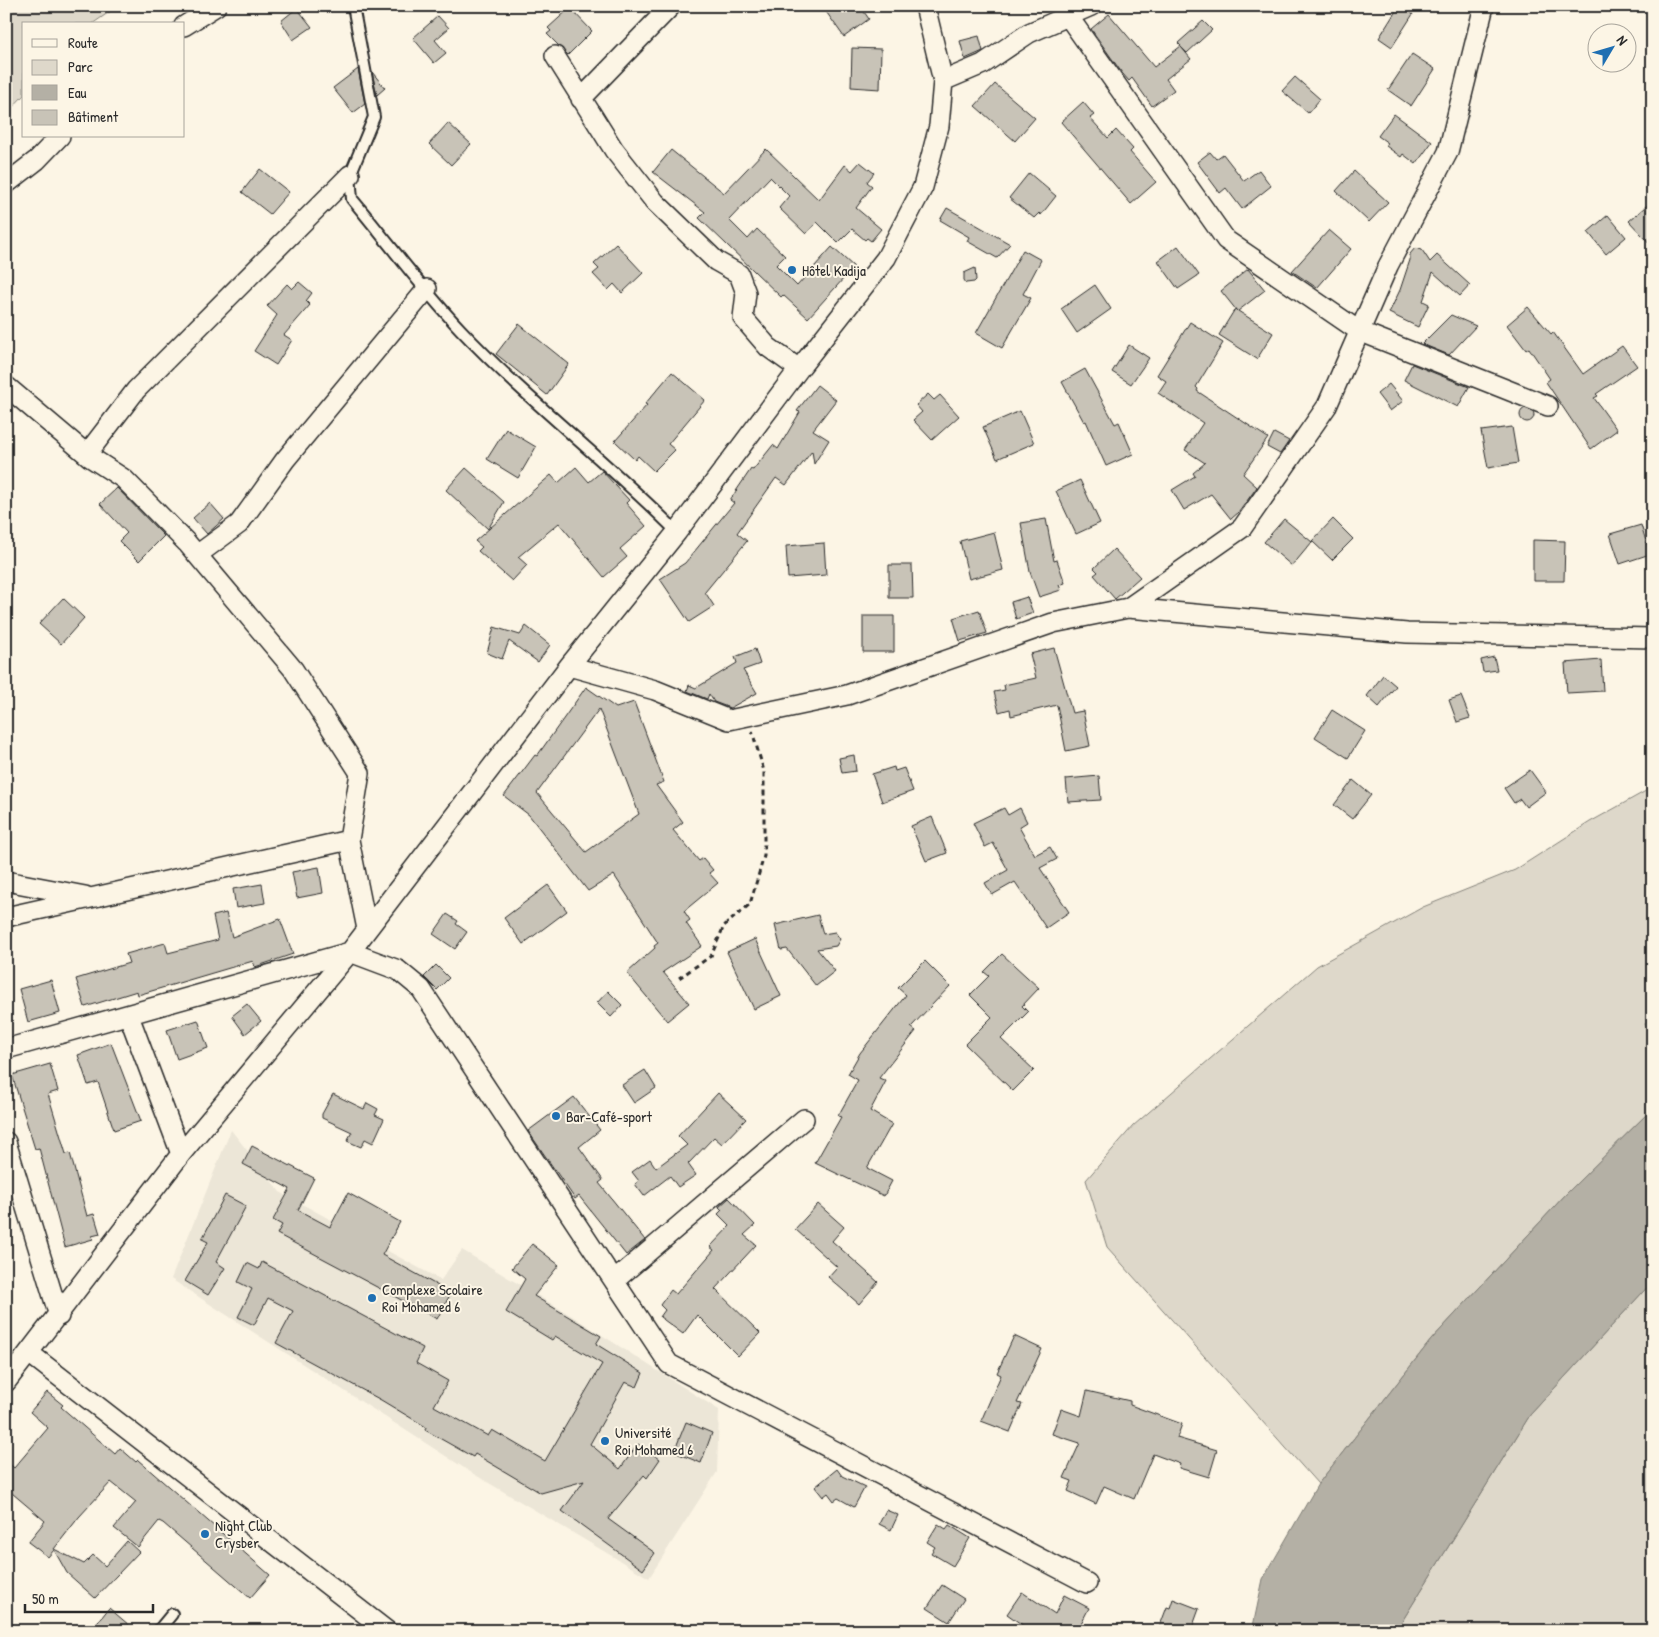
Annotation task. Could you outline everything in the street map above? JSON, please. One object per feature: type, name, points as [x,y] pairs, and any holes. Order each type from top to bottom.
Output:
[{"type":"street","points":[[185,25],[216,6]]},
{"type":"street","points":[[582,99],[671,6]]},
{"type":"street","points":[[6,1382],[59,1316],[181,1154],[350,952],[569,666],[677,532],[799,369],[886,258],[923,186],[940,126],[943,81],[925,6]]},
{"type":"street","points":[[943,81],[983,64],[1029,33],[1091,6]]},
{"type":"street","points":[[1128,608],[1242,528],[1327,406],[1388,266],[1448,152],[1484,6]]},
{"type":"street","points":[[1068,16],[1226,240],[1359,331],[1548,406]]},
{"type":"street","points":[[555,56],[614,150],[655,202],[716,261],[739,274],[746,293],[742,318],[768,347],[799,369]]},
{"type":"street","points":[[6,184],[38,160],[58,138]]},
{"type":"street","points":[[87,454],[136,390],[350,175]]},
{"type":"street","points":[[197,555],[239,524],[285,460],[427,289]]},
{"type":"street","points":[[6,386],[87,454],[124,479],[197,555],[293,669],[360,773],[349,840],[367,929]]},
{"type":"street","points":[[569,666],[655,690],[729,720],[847,695],[1053,623],[1128,608],[1407,633],[1653,638]]},
{"type":"street","points":[[6,917],[349,840]]},
{"type":"street","points":[[6,881],[93,898]]},
{"type":"street","points":[[6,1049],[129,1016],[350,952],[398,970],[421,989],[668,1364],[1087,1583]]},
{"type":"street","points":[[129,1016],[181,1154]]},
{"type":"street","points":[[614,1281],[804,1119]]},
{"type":"street","points":[[6,1142],[59,1316]]},
{"type":"street","points":[[29,1353],[387,1631]]},
{"type":"lane","points":[[353,6],[374,117],[350,175],[352,199],[460,329],[520,388],[645,500],[677,532]]},
{"type":"lane","points":[[158,1631],[172,1614]]},
{"type":"path","points":[[678,978],[711,956],[724,926],[750,904],[764,856],[764,771],[747,716]]},
{"type":"shaded area","name":"Complexe Scolaire Roi Mohamed 6","points":[[231,1130],[280,1192],[441,1280],[462,1250],[572,1316],[719,1410],[717,1472],[649,1578],[472,1473],[171,1279]]},
{"type":"green space","points":[[6,6],[118,6],[95,22],[22,22],[22,97],[6,114]]},
{"type":"green space","points":[[1653,787],[1653,1012],[1645,1024],[1653,1038],[1653,1108],[1567,1193],[1431,1340],[1318,1484],[1107,1247],[1086,1180],[1133,1126],[1317,966],[1423,907],[1515,870],[1590,822]]},
{"type":"green space","points":[[1653,1281],[1653,1631],[1396,1631],[1530,1415]]},
{"type":"water","points":[[1653,1108],[1653,1281],[1530,1415],[1396,1631],[1252,1631],[1263,1579],[1318,1484],[1431,1340],[1567,1193]]},
{"type":"building","points":[[822,6],[860,6],[869,19],[844,37]]},
{"type":"building","points":[[1399,6],[1413,14],[1392,47],[1379,38]]},
{"type":"building","points":[[297,8],[312,27],[293,40],[281,21]]},
{"type":"building","points":[[570,8],[592,31],[568,55],[547,34],[551,31],[548,28]]},
{"type":"building","points":[[1109,14],[1154,67],[1181,46],[1178,43],[1203,21],[1212,30],[1187,53],[1181,47],[1191,59],[1166,79],[1174,90],[1152,106],[1132,78],[1129,81],[1122,73],[1091,29]]},
{"type":"building","points":[[438,16],[449,28],[435,40],[446,53],[434,63],[413,38]]},
{"type":"building","points":[[979,36],[983,51],[965,59],[960,41]]},
{"type":"building","points":[[852,48],[881,49],[880,89],[851,87]]},
{"type":"building","points":[[1412,54],[1435,69],[1411,106],[1388,90]]},
{"type":"building","points":[[358,69],[365,104],[353,113],[333,88]]},
{"type":"building","points":[[372,72],[385,88],[377,95]]},
{"type":"building","points":[[1295,77],[1320,99],[1308,113],[1282,91]]},
{"type":"building","points":[[995,84],[1035,118],[1015,141],[975,106]]},
{"type":"building","points":[[1083,102],[1094,115],[1090,118],[1108,138],[1116,130],[1133,149],[1130,152],[1156,182],[1131,204],[1061,122]]},
{"type":"building","points":[[1394,114],[1432,142],[1416,164],[1403,154],[1401,157],[1386,146],[1388,143],[1378,136]]},
{"type":"building","points":[[448,123],[471,144],[451,165],[429,144]]},
{"type":"building","points":[[766,149],[819,200],[845,165],[852,171],[860,162],[874,173],[867,182],[872,186],[856,208],[881,229],[871,241],[867,238],[865,240],[852,229],[838,243],[817,222],[806,234],[779,208],[789,196],[770,177],[729,220],[748,239],[757,229],[785,256],[776,265],[797,286],[832,247],[854,267],[808,318],[783,295],[781,297],[699,218],[705,212],[653,172],[671,150],[724,193]]},
{"type":"building","points":[[1210,152],[1216,159],[1223,154],[1244,181],[1259,170],[1271,186],[1242,209],[1226,188],[1220,193],[1197,162]]},
{"type":"building","points":[[260,169],[289,192],[270,214],[242,192]]},
{"type":"building","points":[[1354,171],[1388,202],[1369,222],[1336,191]]},
{"type":"building","points":[[1029,173],[1056,196],[1041,215],[1039,213],[1034,218],[1009,198]]},
{"type":"building","points":[[1653,200],[1653,247],[1629,221]]},
{"type":"building","points":[[947,208],[1010,244],[997,258],[967,241],[969,237],[940,220]]},
{"type":"building","points":[[1608,215],[1626,237],[1606,254],[1588,232]]},
{"type":"building","points":[[1329,230],[1351,249],[1317,288],[1292,271]]},
{"type":"building","points":[[616,244],[643,273],[622,293],[614,284],[608,290],[593,274],[599,269],[594,264]]},
{"type":"building","points":[[1178,246],[1199,275],[1178,289],[1158,261]]},
{"type":"building","points":[[1415,248],[1422,250],[1430,262],[1437,255],[1470,285],[1460,296],[1433,272],[1423,301],[1429,304],[1418,327],[1389,313],[1400,290],[1410,260],[1410,254]]},
{"type":"building","points":[[1023,250],[1041,260],[1023,294],[1031,298],[1002,348],[976,333]]},
{"type":"building","points":[[975,268],[976,280],[966,283],[964,273]]},
{"type":"building","points":[[1248,269],[1265,290],[1238,311],[1273,333],[1257,359],[1219,335],[1235,309],[1237,311],[1221,291]]},
{"type":"building","points":[[299,282],[312,293],[306,301],[310,305],[284,335],[292,340],[276,365],[254,351],[277,315],[267,306],[287,284],[292,289]]},
{"type":"building","points":[[1095,285],[1111,309],[1077,333],[1061,309]]},
{"type":"building","points":[[1528,307],[1551,334],[1553,332],[1583,374],[1622,346],[1637,366],[1596,394],[1598,396],[1594,398],[1617,430],[1591,449],[1546,382],[1550,379],[1529,348],[1526,350],[1507,325]]},
{"type":"building","points":[[1451,315],[1476,326],[1449,355],[1422,344]]},
{"type":"building","points":[[1190,322],[1223,343],[1196,387],[1197,391],[1268,438],[1243,474],[1257,487],[1239,512],[1231,519],[1211,494],[1184,510],[1172,490],[1195,476],[1193,473],[1205,463],[1185,450],[1203,423],[1158,393],[1166,381],[1157,375]]},
{"type":"building","points":[[519,324],[569,364],[547,395],[496,354]]},
{"type":"building","points":[[1129,345],[1149,358],[1131,384],[1112,372]]},
{"type":"building","points":[[1412,364],[1469,387],[1458,407],[1404,380]]},
{"type":"building","points":[[1085,369],[1115,424],[1119,422],[1133,454],[1106,466],[1086,421],[1084,422],[1062,382]]},
{"type":"building","points":[[672,372],[705,400],[668,444],[675,450],[654,471],[638,456],[635,460],[615,441],[647,405],[645,404]]},
{"type":"building","points":[[1389,384],[1403,401],[1390,411],[1377,394]]},
{"type":"building","points":[[817,385],[836,400],[813,430],[829,440],[814,464],[812,451],[786,485],[776,478],[737,533],[747,541],[705,592],[714,606],[689,622],[660,579],[685,563],[734,503],[730,500],[751,469],[753,470],[773,445],[778,449],[800,412],[797,411]]},
{"type":"building","points":[[928,394],[934,400],[940,395],[959,416],[932,440],[913,420],[922,412],[916,405]]},
{"type":"building","points":[[1527,408],[1532,410],[1534,415],[1532,420],[1527,422],[1522,420],[1520,415],[1522,410]]},
{"type":"building","points":[[1020,411],[1034,443],[997,459],[983,427]]},
{"type":"building","points":[[1512,427],[1518,463],[1488,468],[1481,431]]},
{"type":"building","points":[[506,429],[536,447],[518,478],[487,459]]},
{"type":"building","points":[[1274,433],[1289,441],[1280,454],[1267,447]]},
{"type":"building","points":[[576,467],[589,482],[602,471],[629,500],[626,503],[646,526],[620,549],[627,557],[604,577],[559,523],[518,557],[527,565],[512,581],[478,551],[482,547],[475,541],[551,475],[558,483]]},
{"type":"building","points":[[466,468],[504,502],[488,529],[446,490]]},
{"type":"building","points":[[1080,480],[1100,523],[1076,534],[1056,491]]},
{"type":"building","points":[[117,488],[164,536],[139,561],[119,541],[127,533],[100,504]]},
{"type":"building","points":[[210,503],[224,519],[207,534],[193,518]]},
{"type":"building","points":[[1046,519],[1054,561],[1057,560],[1065,583],[1059,585],[1061,590],[1039,597],[1030,572],[1021,523]]},
{"type":"building","points":[[1284,519],[1312,542],[1292,566],[1264,542]]},
{"type":"building","points":[[1333,519],[1353,539],[1332,560],[1312,541]]},
{"type":"building","points":[[1641,525],[1650,554],[1620,564],[1610,534]]},
{"type":"building","points":[[994,532],[1003,570],[969,579],[960,541]]},
{"type":"building","points":[[1533,540],[1565,541],[1564,581],[1533,581]]},
{"type":"building","points":[[824,543],[826,575],[788,578],[786,546]]},
{"type":"building","points":[[1114,549],[1140,577],[1115,599],[1094,575],[1098,572],[1094,568]]},
{"type":"building","points":[[889,565],[912,565],[913,598],[889,598]]},
{"type":"building","points":[[1027,597],[1033,613],[1016,619],[1011,602]]},
{"type":"building","points":[[63,598],[84,618],[61,644],[39,624]]},
{"type":"building","points":[[979,610],[987,633],[960,641],[953,618]]},
{"type":"building","points":[[863,616],[894,616],[894,652],[863,652]]},
{"type":"building","points":[[526,626],[550,645],[538,662],[509,641],[502,659],[487,653],[494,627],[520,635]]},
{"type":"building","points":[[1054,648],[1072,713],[1083,711],[1090,746],[1066,751],[1057,705],[1011,716],[1010,709],[999,712],[994,692],[1005,690],[1004,685],[1036,678],[1030,654]]},
{"type":"building","points":[[755,649],[760,664],[743,670],[757,693],[730,708],[714,702],[709,694],[707,699],[687,691],[689,685],[696,688],[737,663],[735,657]]},
{"type":"building","points":[[1494,657],[1497,670],[1483,672],[1481,660]]},
{"type":"building","points":[[1601,660],[1603,691],[1567,693],[1565,663]]},
{"type":"building","points":[[1383,675],[1396,686],[1379,707],[1367,696]]},
{"type":"building","points":[[586,687],[616,708],[634,702],[664,782],[656,785],[683,822],[673,830],[699,861],[703,858],[713,870],[709,873],[718,883],[684,911],[690,920],[686,923],[702,946],[663,972],[689,1003],[667,1021],[627,973],[655,948],[654,946],[658,943],[614,875],[588,891],[529,815],[504,796],[535,755],[537,756]],"holes":[[[599,709],[639,814],[586,852],[537,793]]]},
{"type":"building","points":[[1461,696],[1470,718],[1457,722],[1449,700]]},
{"type":"building","points":[[1332,710],[1365,731],[1348,758],[1315,737]]},
{"type":"building","points":[[854,755],[856,771],[842,773],[839,758]]},
{"type":"building","points":[[894,767],[895,771],[904,768],[913,791],[882,802],[872,774]]},
{"type":"building","points":[[1530,770],[1546,792],[1526,807],[1520,799],[1514,803],[1504,788]]},
{"type":"building","points":[[1099,776],[1101,800],[1068,802],[1066,779]]},
{"type":"building","points":[[1353,780],[1371,795],[1352,819],[1334,805]]},
{"type":"building","points":[[1004,808],[1008,815],[1020,808],[1027,822],[1019,827],[1035,855],[1050,847],[1057,859],[1040,868],[1069,912],[1046,928],[1015,882],[992,895],[985,883],[1008,870],[993,843],[985,847],[973,823]]},
{"type":"building","points":[[932,817],[947,853],[926,861],[911,826]]},
{"type":"building","points":[[319,867],[323,893],[297,898],[292,872]]},
{"type":"building","points":[[262,884],[265,903],[236,908],[233,889]]},
{"type":"building","points":[[548,885],[567,911],[523,944],[504,918]]},
{"type":"building","points":[[226,913],[232,937],[280,919],[293,954],[255,967],[253,961],[138,995],[137,991],[85,1007],[76,979],[129,963],[126,954],[165,943],[168,953],[218,940],[213,916]]},
{"type":"building","points":[[447,914],[458,921],[456,924],[467,932],[455,949],[433,934]]},
{"type":"building","points":[[818,915],[823,934],[835,932],[840,939],[836,946],[817,949],[835,971],[816,986],[787,949],[781,950],[775,925]]},
{"type":"building","points":[[755,939],[781,996],[754,1009],[727,952]]},
{"type":"building","points":[[1002,954],[1039,988],[1022,1006],[1028,1012],[1001,1039],[1034,1070],[1013,1091],[965,1044],[992,1017],[970,995],[989,976],[984,972]]},
{"type":"building","points":[[925,961],[950,986],[911,1027],[916,1031],[879,1078],[886,1081],[870,1111],[892,1124],[867,1168],[892,1181],[884,1196],[815,1163],[841,1117],[838,1116],[858,1080],[848,1074],[860,1053],[906,995],[898,988]]},
{"type":"building","points":[[436,965],[449,978],[437,990],[424,977]]},
{"type":"building","points":[[51,980],[60,1013],[28,1022],[19,989]]},
{"type":"building","points":[[608,991],[622,1005],[611,1017],[597,1003]]},
{"type":"building","points":[[247,1004],[261,1021],[245,1034],[232,1016]]},
{"type":"building","points":[[198,1020],[208,1048],[177,1059],[167,1030]]},
{"type":"building","points":[[111,1043],[141,1121],[114,1130],[98,1082],[88,1085],[78,1055]]},
{"type":"building","points":[[50,1064],[58,1091],[48,1094],[66,1154],[70,1153],[87,1216],[94,1214],[100,1234],[92,1236],[93,1239],[65,1247],[39,1148],[35,1149],[12,1075]]},
{"type":"building","points":[[645,1070],[656,1088],[634,1103],[622,1085]]},
{"type":"building","points":[[718,1093],[746,1119],[722,1144],[714,1137],[688,1164],[696,1175],[678,1187],[670,1176],[644,1196],[635,1184],[639,1181],[632,1172],[650,1159],[656,1168],[687,1145],[678,1136]]},
{"type":"building","points":[[333,1094],[364,1109],[367,1103],[378,1109],[375,1115],[384,1119],[373,1143],[365,1139],[361,1147],[347,1141],[352,1132],[322,1118],[322,1114]]},
{"type":"building","points":[[574,1097],[600,1130],[579,1147],[603,1180],[599,1183],[645,1240],[626,1255],[579,1196],[575,1199],[528,1131]]},
{"type":"building","points":[[252,1146],[314,1178],[298,1210],[330,1227],[348,1193],[400,1222],[382,1255],[451,1293],[437,1319],[277,1234],[282,1225],[273,1220],[290,1189],[243,1164]]},
{"type":"building","points":[[225,1195],[246,1206],[216,1262],[225,1268],[208,1295],[185,1281],[208,1242],[202,1239]]},
{"type":"building","points":[[729,1198],[755,1225],[744,1235],[756,1245],[715,1289],[760,1333],[738,1356],[697,1315],[683,1334],[660,1317],[665,1310],[660,1305],[671,1290],[676,1294],[714,1250],[710,1247],[730,1226],[718,1214],[722,1210],[719,1207]]},
{"type":"building","points":[[818,1204],[844,1227],[832,1241],[878,1282],[859,1304],[828,1277],[837,1267],[795,1229]]},
{"type":"building","points":[[532,1244],[559,1265],[534,1296],[601,1336],[596,1344],[643,1373],[637,1387],[625,1382],[590,1444],[620,1469],[638,1444],[660,1459],[647,1478],[644,1475],[608,1519],[655,1553],[643,1570],[562,1511],[584,1481],[541,1493],[475,1454],[473,1457],[425,1430],[426,1427],[381,1400],[276,1343],[293,1311],[268,1298],[254,1325],[238,1317],[252,1289],[238,1282],[247,1263],[259,1269],[262,1262],[423,1348],[416,1363],[448,1381],[434,1406],[488,1436],[492,1430],[545,1461],[602,1364],[555,1336],[552,1340],[506,1312],[525,1279],[512,1268]]},
{"type":"building","points":[[1014,1336],[1042,1349],[1017,1403],[1022,1404],[1010,1432],[981,1421],[1001,1375],[997,1373]]},
{"type":"building","points":[[1087,1391],[1130,1401],[1130,1405],[1182,1424],[1177,1438],[1217,1450],[1209,1477],[1179,1468],[1180,1464],[1153,1454],[1134,1499],[1104,1486],[1096,1504],[1068,1491],[1072,1481],[1064,1478],[1080,1443],[1052,1434],[1061,1409],[1081,1416]]},
{"type":"building","points":[[47,1392],[63,1405],[61,1407],[115,1454],[120,1448],[136,1462],[138,1460],[270,1575],[250,1598],[163,1523],[159,1521],[138,1547],[114,1528],[136,1502],[111,1482],[79,1517],[54,1549],[84,1564],[93,1555],[105,1566],[127,1541],[139,1552],[95,1598],[67,1573],[54,1550],[48,1557],[28,1542],[45,1521],[6,1488],[6,1461],[14,1468],[48,1428],[30,1412]]},
{"type":"building","points":[[686,1422],[712,1433],[701,1463],[674,1452]]},
{"type":"building","points":[[837,1469],[842,1476],[865,1487],[854,1507],[838,1498],[834,1501],[828,1493],[823,1497],[815,1487]]},
{"type":"building","points":[[886,1510],[898,1515],[891,1530],[879,1524]]},
{"type":"building","points":[[938,1524],[946,1529],[949,1525],[970,1538],[953,1566],[931,1553],[935,1547],[927,1542]]},
{"type":"building","points":[[942,1585],[964,1599],[949,1622],[927,1608]]},
{"type":"building","points":[[1022,1592],[1055,1614],[1064,1595],[1089,1608],[1077,1631],[1031,1631],[1007,1614]]},
{"type":"building","points":[[1173,1599],[1199,1609],[1191,1631],[1158,1631],[1167,1607],[1170,1608]]},
{"type":"building","points":[[109,1608],[136,1631],[91,1631]]},
{"type":"place","name":"Hôtel Kadija","points":[[792,270]]},
{"type":"place","name":"Bar-Café-sport","points":[[556,1116]]},
{"type":"place","name":"Complexe Scolaire Roi Mohamed 6","points":[[372,1298]]},
{"type":"place","name":"Université Roi Mohamed 6","points":[[605,1441]]},
{"type":"place","name":"Night Club Crysber","points":[[205,1534]]}]
